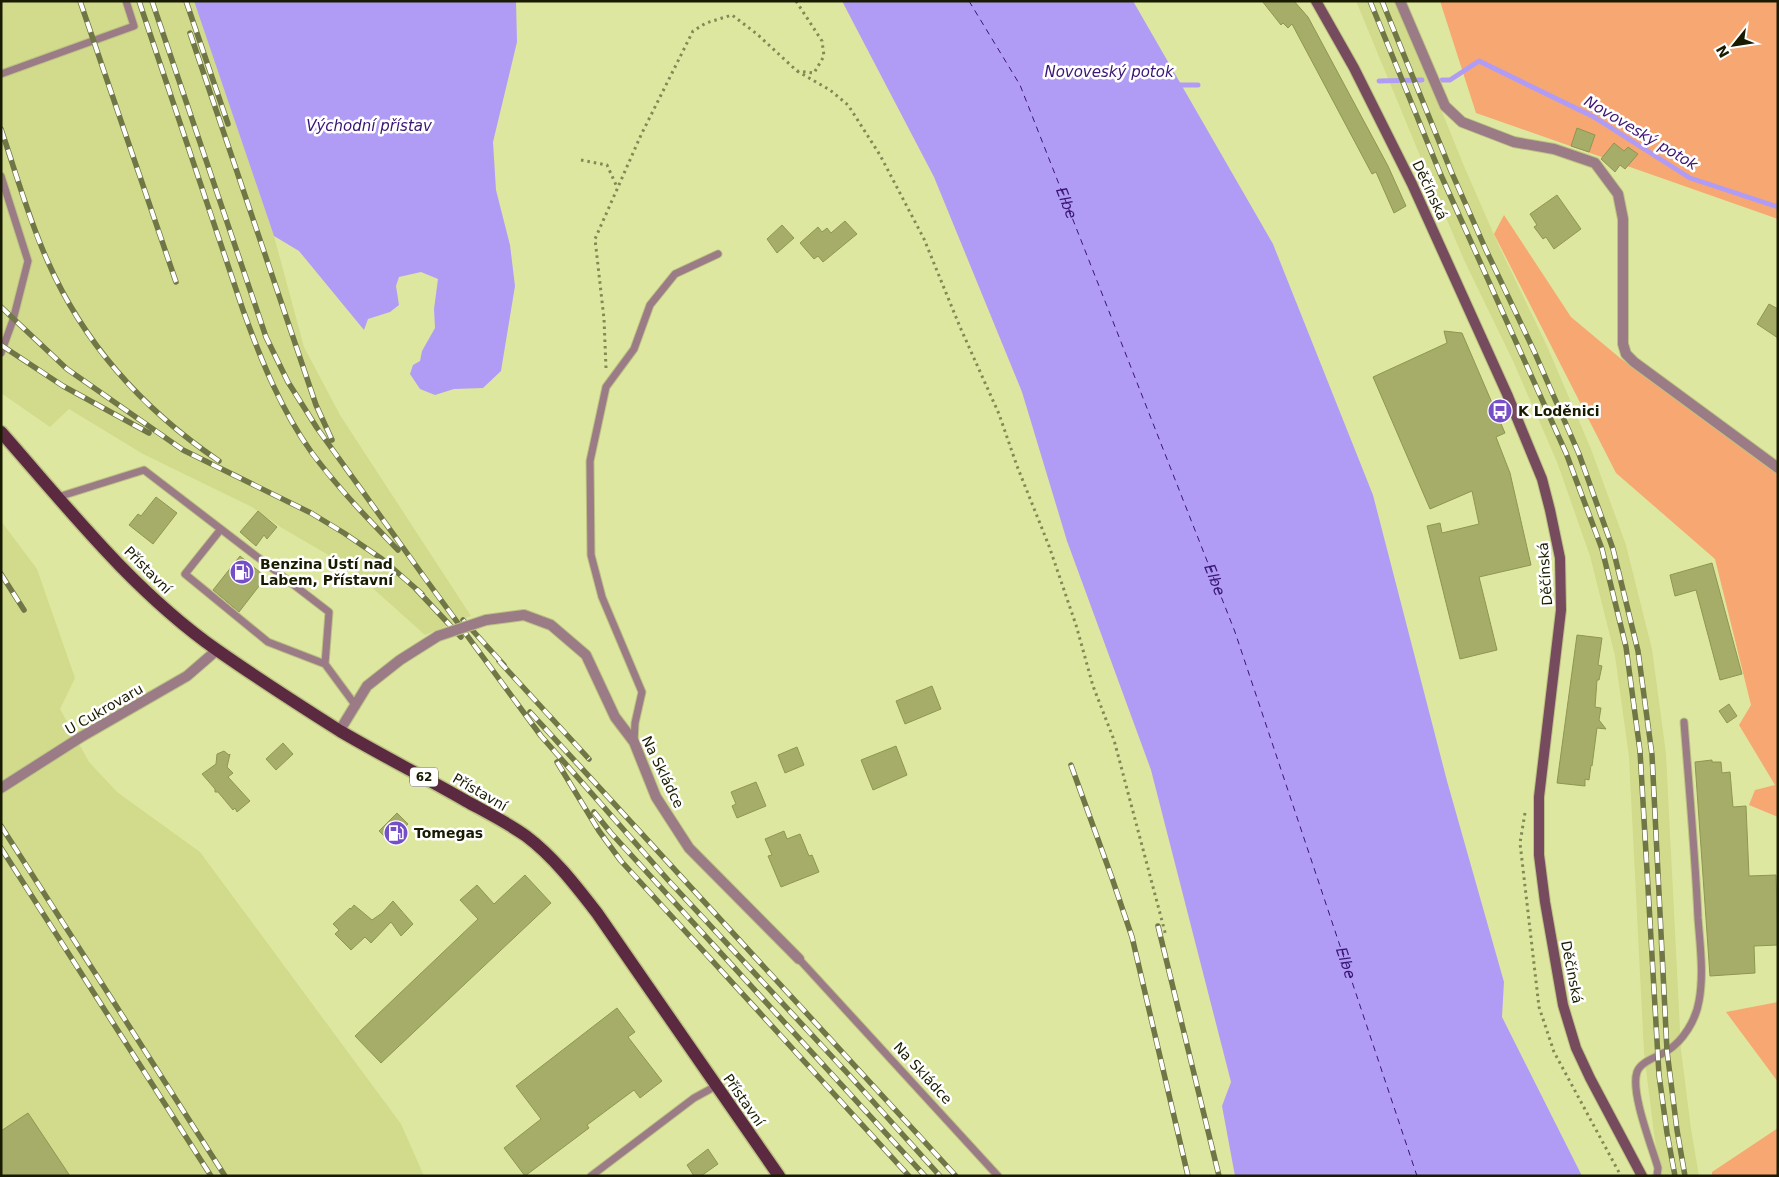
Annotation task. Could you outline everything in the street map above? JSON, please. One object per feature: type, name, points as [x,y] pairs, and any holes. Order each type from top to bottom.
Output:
[{"type":"main road","name":"Děčínská","points":[[1316,1],[1354,68],[1412,184],[1507,394],[1542,480],[1560,558],[1561,610],[1539,798],[1539,855],[1563,1005],[1576,1048],[1642,1176]]},
{"type":"main road","name":"Přístavní","points":[[1,432],[127,572],[189,629],[217,650],[340,730],[484,810],[526,836],[552,859],[576,885],[597,913],[779,1176]]},
{"type":"street","points":[[1400,1],[1444,106],[1462,122],[1514,142],[1554,149],[1595,163],[1618,194],[1623,219],[1623,344],[1626,354],[1634,362],[1778,468]]},
{"type":"street","name":"Na Skládce","points":[[340,730],[367,686],[400,660],[438,636],[486,620],[524,614],[551,625],[586,655],[616,717],[634,742],[656,797],[689,848],[799,960]]},
{"type":"street","name":"U Cukrovaru","points":[[1,788],[81,738],[187,676],[217,650]]},
{"type":"lane","points":[[1,74],[134,26],[126,1]]},
{"type":"lane","points":[[1,176],[28,261],[13,320],[1,353]]},
{"type":"lane","points":[[634,742],[635,723],[642,692],[602,597],[591,555],[590,461],[606,387],[634,349],[650,305],[675,274],[718,254]]},
{"type":"lane","points":[[58,497],[144,470],[329,612],[325,664]]},
{"type":"lane","points":[[220,529],[185,574],[268,642],[325,664],[356,706]]},
{"type":"lane","points":[[1657,1176],[1658,1168],[1636,1090],[1637,1073],[1641,1066],[1668,1051],[1681,1041],[1691,1024],[1699,1003],[1701,978],[1696,869],[1684,722]]},
{"type":"lane","name":"Na Skládce","points":[[799,960],[998,1176]]},
{"type":"lane","points":[[591,1176],[694,1098],[716,1086]]},
{"type":"path","points":[[796,1],[822,40],[824,56],[814,73],[797,71]]},
{"type":"path","points":[[606,387],[604,319],[595,239],[641,134],[693,31],[706,23],[732,15],[757,34],[797,71],[830,90],[848,106],[880,155],[924,239],[960,327],[999,414],[1017,466],[1049,546],[1076,625],[1093,686],[1114,740],[1166,936]]},
{"type":"path","points":[[581,160],[607,165],[618,188]]},
{"type":"shaded area","points":[[1,1],[194,1],[274,236],[304,347],[340,415],[471,616],[425,635],[349,567],[282,528],[252,507],[143,454],[69,409],[50,427],[1,393]]},
{"type":"shaded area","points":[[1356,1],[1397,1],[1464,166],[1498,244],[1547,346],[1591,449],[1626,545],[1652,649],[1666,754],[1681,1050],[1699,1176],[1661,1176],[1644,1053],[1629,757],[1615,656],[1590,556],[1557,462],[1513,361],[1464,260]]},
{"type":"shaded area","points":[[1440,1],[1778,1],[1778,219],[1476,113]]},
{"type":"shaded area","points":[[1504,215],[1571,317],[1620,358],[1741,444],[1778,473],[1778,817],[1749,805],[1755,790],[1775,785],[1739,725],[1751,705],[1715,559],[1616,473],[1494,234]]},
{"type":"shaded area","points":[[1,521],[37,569],[75,678],[60,709],[89,762],[117,792],[200,852],[401,1124],[424,1176],[1,1176]]},
{"type":"shaded area","points":[[1778,1002],[1778,1082],[1726,1012]]},
{"type":"shaded area","points":[[1778,1128],[1778,1176],[1712,1176],[1712,1172]]},
{"type":"water","name":"Východní přístav","points":[[194,1],[516,1],[517,42],[493,142],[496,190],[510,245],[515,286],[501,371],[483,388],[454,389],[435,395],[420,389],[410,374],[413,365],[420,361],[422,351],[435,328],[434,309],[438,279],[421,272],[399,277],[396,286],[399,305],[390,312],[368,319],[364,330],[299,251],[274,236]]},
{"type":"water","name":"Elbe","points":[[842,1],[1133,1],[1273,244],[1373,495],[1447,781],[1504,982],[1502,1017],[1582,1176],[1235,1176],[1222,1106],[1231,1082],[1151,770],[1067,541],[1022,392],[934,177]]},
{"type":"building","points":[[1262,1],[1294,1],[1308,17],[1388,166],[1406,206],[1394,213],[1376,172],[1372,174],[1292,24],[1288,28],[1283,23],[1281,25]]},
{"type":"building","points":[[1577,128],[1595,135],[1589,152],[1571,146]]},
{"type":"building","points":[[1614,143],[1624,151],[1628,147],[1638,154],[1625,169],[1620,165],[1615,172],[1601,159]]},
{"type":"building","points":[[1557,195],[1581,229],[1554,249],[1546,237],[1543,239],[1534,227],[1537,225],[1530,214]]},
{"type":"building","points":[[845,221],[857,234],[823,262],[818,256],[814,259],[800,243],[818,227],[822,232],[827,228],[831,233]]},
{"type":"building","points":[[782,225],[794,238],[777,253],[767,239]]},
{"type":"building","points":[[1769,304],[1778,309],[1778,338],[1757,324]]},
{"type":"building","points":[[1444,331],[1462,333],[1505,433],[1496,437],[1510,473],[1531,565],[1479,577],[1497,650],[1460,659],[1427,526],[1440,523],[1442,533],[1479,524],[1472,491],[1430,509],[1373,377],[1447,343]]},
{"type":"building","points":[[156,497],[177,513],[153,544],[129,525],[138,514],[141,516]]},
{"type":"building","points":[[258,511],[277,527],[267,539],[264,535],[256,546],[240,532]]},
{"type":"building","points":[[240,556],[266,577],[239,612],[213,590]]},
{"type":"building","points":[[1712,563],[1742,674],[1720,680],[1696,590],[1675,596],[1670,575]]},
{"type":"building","points":[[1577,635],[1602,638],[1598,665],[1602,666],[1599,680],[1597,680],[1595,707],[1601,708],[1599,720],[1606,729],[1597,728],[1592,766],[1589,780],[1585,779],[1585,786],[1557,783]]},
{"type":"building","points":[[932,686],[941,709],[905,724],[896,701]]},
{"type":"building","points":[[1729,704],[1737,716],[1727,723],[1719,711]]},
{"type":"building","points":[[283,743],[293,754],[276,770],[266,759]]},
{"type":"building","points":[[896,746],[907,775],[873,790],[861,760]]},
{"type":"building","points":[[797,747],[804,765],[785,773],[778,755]]},
{"type":"building","points":[[224,751],[230,754],[227,767],[233,773],[228,777],[250,801],[237,812],[235,808],[233,810],[218,792],[215,792],[215,789],[202,774],[216,764],[217,754]]},
{"type":"building","points":[[1712,760],[1712,762],[1721,762],[1722,773],[1730,772],[1733,807],[1746,806],[1749,876],[1776,875],[1778,945],[1754,946],[1755,973],[1710,976],[1695,762]]},
{"type":"building","points":[[756,782],[766,806],[737,818],[732,806],[736,804],[731,792]]},
{"type":"building","points":[[397,813],[408,824],[390,842],[379,831]]},
{"type":"building","points":[[784,831],[787,839],[800,834],[809,856],[812,855],[819,872],[781,887],[768,856],[772,855],[765,839]]},
{"type":"building","points":[[525,875],[551,903],[381,1063],[355,1036],[478,919],[460,900],[477,885],[494,904]]},
{"type":"building","points":[[393,901],[413,924],[401,936],[391,922],[371,943],[365,937],[351,950],[335,934],[339,930],[333,924],[354,905],[372,920],[382,913]]},
{"type":"building","points":[[617,1008],[635,1032],[628,1037],[662,1081],[640,1098],[634,1090],[587,1125],[589,1128],[525,1176],[504,1148],[541,1119],[516,1086]]},
{"type":"building","points":[[28,1113],[70,1176],[1,1176],[1,1131]]},
{"type":"building","points":[[708,1149],[718,1164],[701,1176],[694,1176],[687,1165]]},
{"type":"waterway","name":"Novoveský potok","points":[[1442,80],[1450,80],[1479,61],[1594,117],[1690,178],[1778,207]]},
{"type":"waterway","name":"Novoveský potok","points":[[1379,81],[1422,80]]},
{"type":"waterway","name":"Novoveský potok","points":[[1176,85],[1198,85]]},
{"type":"ferry route","points":[[969,1],[1020,85],[1235,632],[1417,1176]]},
{"type":"railway","points":[[80,1],[176,282]]},
{"type":"railway","points":[[139,1],[243,310],[281,402],[301,437],[322,466],[364,515],[398,550]]},
{"type":"railway","points":[[152,1],[266,337],[288,382],[317,428],[541,736],[668,880],[940,1176]]},
{"type":"railway","points":[[186,1],[228,124]]},
{"type":"railway","points":[[1370,1],[1440,173],[1566,453],[1602,549],[1626,647],[1640,751],[1659,1075],[1675,1176]]},
{"type":"railway","points":[[1382,1],[1451,171],[1579,454],[1613,549],[1638,651],[1652,755],[1667,1051],[1685,1176]]},
{"type":"railway","points":[[190,33],[316,405],[332,440]]},
{"type":"railway","points":[[1,129],[41,246],[63,293],[80,321],[119,374],[142,398],[166,420],[219,461]]},
{"type":"railway","points":[[1,307],[67,369],[183,450],[311,513],[382,559],[422,594]]},
{"type":"railway","points":[[1,345],[63,386],[149,433]]},
{"type":"railway","points":[[1,574],[24,610]]},
{"type":"railway","points":[[416,589],[461,637]]},
{"type":"railway","points":[[463,620],[504,665]]},
{"type":"railway","points":[[499,661],[589,759]]},
{"type":"railway","points":[[530,712],[956,1176]]},
{"type":"railway","points":[[557,762],[599,831],[621,861],[909,1176]]},
{"type":"railway","points":[[1071,765],[1132,937],[1188,1176]]},
{"type":"railway","points":[[594,812],[611,833],[925,1176]]},
{"type":"railway","points":[[1,826],[225,1176]]},
{"type":"railway","points":[[1,848],[211,1176]]},
{"type":"railway","points":[[1158,926],[1219,1176]]},
{"type":"place","name":"K Loděnici","points":[[1500,411]]},
{"type":"place","name":"Benzina Ústí nad Labem, Přístavní","points":[[242,572]]},
{"type":"place","name":"Tomegas","points":[[396,833]]}]
